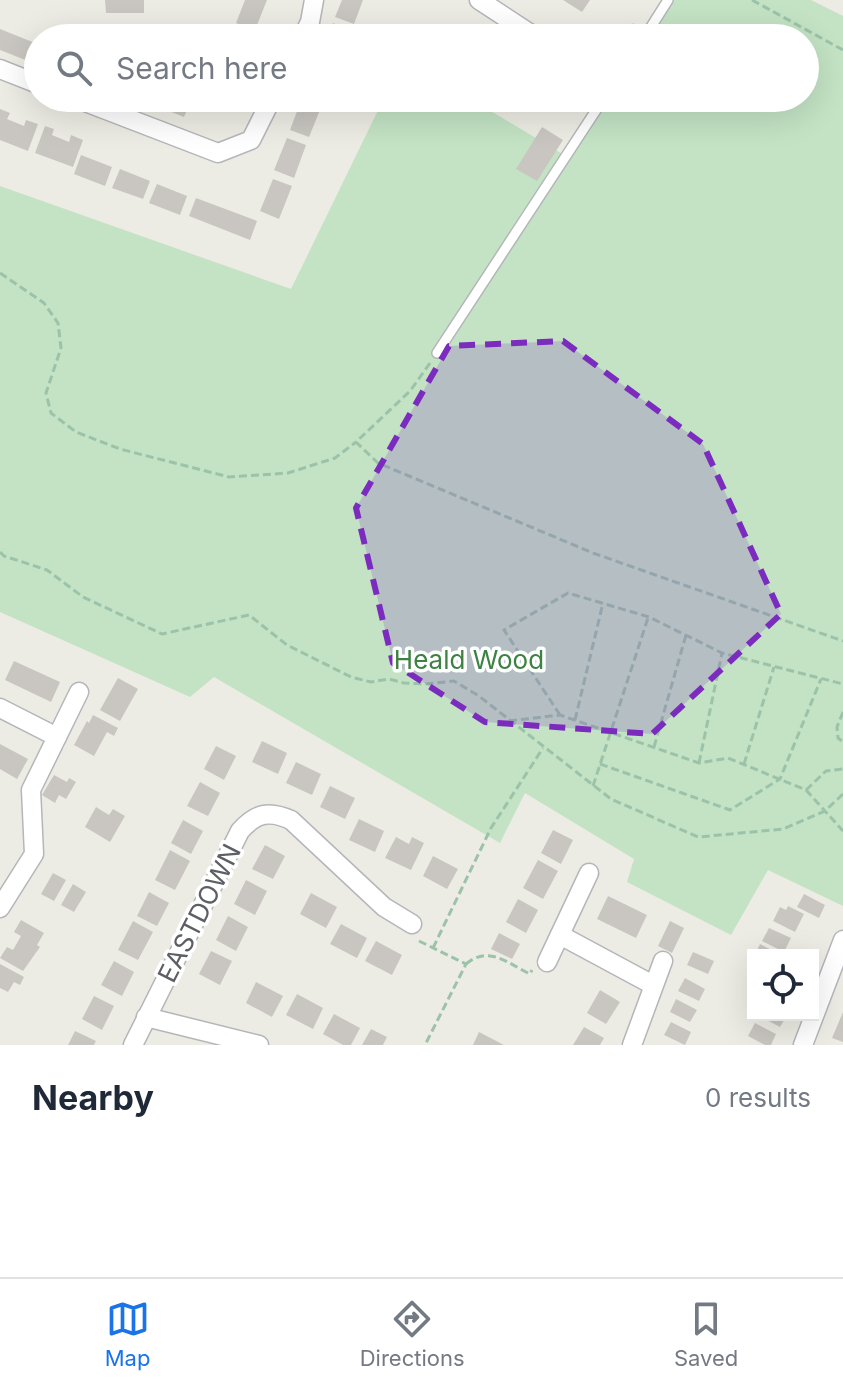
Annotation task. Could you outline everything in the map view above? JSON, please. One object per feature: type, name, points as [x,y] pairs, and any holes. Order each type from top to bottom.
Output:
[{"type":"street","points":[[309,24],[314,0]]},
{"type":"street","points":[[479,0],[522,24]]},
{"type":"street","points":[[0,69],[24,78]]},
{"type":"street","points":[[111,112],[218,153],[251,140],[265,112]]},
{"type":"street","points":[[0,908],[34,854],[31,790],[79,692]]},
{"type":"street","points":[[0,708],[57,737]]},
{"type":"street","name":"EASTDOWN","points":[[133,1045],[240,831],[261,814],[276,813],[291,820],[384,907],[412,924]]},
{"type":"street","points":[[547,962],[589,873]]},
{"type":"street","points":[[560,935],[653,985]]},
{"type":"street","points":[[803,1045],[843,940]]},
{"type":"street","points":[[632,1045],[663,961]]},
{"type":"street","name":"EASTDOWN","points":[[146,1017],[259,1045]]},
{"type":"lane","points":[[653,24],[668,0]]},
{"type":"lane","points":[[437,353],[595,112]]},
{"type":"path","points":[[752,0],[796,24]]},
{"type":"path","points":[[819,37],[843,50]]},
{"type":"path","points":[[0,273],[44,303],[58,323],[61,348],[46,393],[51,413],[76,432],[120,449],[229,477],[288,473],[335,458],[410,391],[437,353]]},
{"type":"path","points":[[356,442],[378,463],[479,507],[593,553],[843,641]]},
{"type":"path","points":[[0,552],[47,570],[83,597],[162,634],[249,615],[287,645],[351,677],[371,682],[389,679],[425,684],[454,681],[479,696],[611,799],[698,837],[783,829],[825,811],[843,794]]},
{"type":"path","points":[[560,715],[504,630],[568,593],[649,617],[722,653],[843,684]]},
{"type":"path","points":[[575,720],[603,603]]},
{"type":"path","points":[[593,786],[649,617]]},
{"type":"path","points":[[654,747],[686,635]]},
{"type":"path","points":[[699,763],[722,653]]},
{"type":"path","points":[[744,764],[774,667]]},
{"type":"path","points":[[600,764],[730,810],[780,779],[821,679]]},
{"type":"path","points":[[843,712],[837,727],[838,738],[843,742]]},
{"type":"path","points":[[509,721],[560,715],[699,763],[728,758],[806,790],[843,831]]},
{"type":"path","points":[[433,948],[491,828],[543,748]]},
{"type":"path","points":[[806,790],[826,771],[843,769]]},
{"type":"path","points":[[412,924],[415,939],[466,964]]},
{"type":"path","points":[[425,1045],[466,964],[480,955],[488,954],[530,974],[535,966],[547,962]]},
{"type":"highlighted area","points":[[563,341],[703,444],[781,614],[652,734],[485,722],[393,663],[356,508],[449,346]]},
{"type":"green space","name":"Heald Wood","points":[[664,0],[811,0],[843,16],[843,906],[768,870],[731,935],[627,882],[634,859],[525,793],[500,843],[214,677],[190,697],[0,612],[0,186],[291,289],[377,112],[492,112],[566,156],[593,112],[819,112],[819,24],[649,24]]},
{"type":"building","points":[[105,0],[144,0],[144,13],[106,13]]},
{"type":"building","points":[[245,0],[267,0],[257,24],[236,23]]},
{"type":"building","points":[[342,0],[363,0],[354,24],[335,17]]},
{"type":"building","points":[[563,0],[590,0],[582,12]]},
{"type":"building","points":[[0,29],[24,39],[24,59],[0,50]]},
{"type":"building","points":[[0,109],[10,113],[7,119],[24,126],[26,120],[38,124],[28,151],[0,140]]},
{"type":"building","points":[[297,112],[319,112],[309,137],[290,130]]},
{"type":"building","points":[[45,126],[54,129],[52,135],[69,142],[71,135],[83,140],[73,167],[35,153]]},
{"type":"building","points":[[542,127],[563,140],[537,181],[516,169]]},
{"type":"building","points":[[287,138],[306,145],[294,178],[274,170]]},
{"type":"building","points":[[81,155],[112,167],[105,186],[74,174]]},
{"type":"building","points":[[120,169],[150,181],[143,199],[112,188]]},
{"type":"building","points":[[273,179],[292,186],[279,219],[260,211]]},
{"type":"building","points":[[157,184],[187,196],[180,215],[149,203]]},
{"type":"building","points":[[196,198],[257,221],[250,240],[189,216]]},
{"type":"building","points":[[14,661],[60,682],[51,702],[5,680]]},
{"type":"building","points":[[118,678],[138,689],[120,721],[100,710]]},
{"type":"building","points":[[93,715],[118,728],[114,736],[107,732],[94,756],[74,745]]},
{"type":"building","points":[[262,741],[287,753],[278,774],[252,762]]},
{"type":"building","points":[[0,744],[28,759],[17,779],[0,769]]},
{"type":"building","points":[[216,746],[236,756],[224,780],[204,769]]},
{"type":"building","points":[[296,762],[321,774],[312,795],[286,783]]},
{"type":"building","points":[[54,775],[67,782],[69,778],[76,782],[66,799],[59,795],[55,803],[42,795]]},
{"type":"building","points":[[200,782],[220,793],[208,816],[187,806]]},
{"type":"building","points":[[330,786],[355,798],[345,819],[320,807]]},
{"type":"building","points":[[96,807],[109,815],[113,809],[125,816],[110,842],[85,827]]},
{"type":"building","points":[[359,819],[384,831],[375,852],[349,840]]},
{"type":"building","points":[[183,820],[203,831],[191,854],[171,843]]},
{"type":"building","points":[[553,830],[573,840],[561,864],[541,853]]},
{"type":"building","points":[[396,837],[409,844],[412,837],[424,843],[411,870],[385,858]]},
{"type":"building","points":[[265,845],[285,856],[273,879],[252,869]]},
{"type":"building","points":[[170,850],[190,861],[175,890],[155,880]]},
{"type":"building","points":[[433,856],[458,869],[447,889],[423,876]]},
{"type":"building","points":[[538,860],[558,871],[543,899],[523,888]]},
{"type":"building","points":[[53,873],[66,880],[54,901],[41,894]]},
{"type":"building","points":[[246,880],[267,891],[255,915],[234,904]]},
{"type":"building","points":[[73,884],[86,892],[74,912],[61,905]]},
{"type":"building","points":[[149,892],[169,903],[157,926],[137,916]]},
{"type":"building","points":[[311,893],[337,907],[326,928],[300,914]]},
{"type":"building","points":[[804,894],[825,905],[819,918],[797,907]]},
{"type":"building","points":[[608,896],[647,915],[636,938],[597,919]]},
{"type":"building","points":[[518,899],[538,910],[526,933],[506,922]]},
{"type":"building","points":[[788,906],[804,914],[795,932],[773,921],[780,907],[786,910]]},
{"type":"building","points":[[228,916],[248,927],[236,951],[216,940]]},
{"type":"building","points":[[21,920],[44,933],[37,945],[40,947],[23,971],[0,958],[7,947],[13,950],[21,936],[14,932]]},
{"type":"building","points":[[133,921],[153,932],[138,960],[118,950]]},
{"type":"building","points":[[670,921],[684,928],[672,953],[658,946]]},
{"type":"building","points":[[341,924],[367,938],[357,958],[330,944]]},
{"type":"building","points":[[769,928],[791,938],[786,949],[778,949],[762,941]]},
{"type":"building","points":[[499,933],[520,944],[512,959],[491,949]]},
{"type":"building","points":[[376,941],[402,955],[392,975],[365,961]]},
{"type":"building","points":[[211,951],[232,961],[220,985],[199,974]]},
{"type":"building","points":[[693,952],[714,961],[708,974],[687,965]]},
{"type":"building","points":[[114,961],[134,972],[122,996],[101,985]]},
{"type":"building","points":[[0,964],[24,977],[20,985],[14,982],[8,992],[0,988]]},
{"type":"building","points":[[685,978],[705,989],[699,1001],[678,991]]},
{"type":"building","points":[[256,982],[283,996],[272,1017],[246,1003]]},
{"type":"building","points":[[600,990],[620,1002],[606,1024],[587,1013]]},
{"type":"building","points":[[297,994],[323,1008],[313,1029],[286,1015]]},
{"type":"building","points":[[94,996],[114,1006],[102,1030],[82,1019]]},
{"type":"building","points":[[676,999],[697,1010],[690,1022],[670,1012]]},
{"type":"building","points":[[843,1012],[843,1042],[832,1038]]},
{"type":"building","points":[[334,1014],[360,1028],[351,1045],[343,1045],[323,1034]]},
{"type":"building","points":[[768,1021],[784,1021],[780,1027]]},
{"type":"building","points":[[671,1022],[691,1032],[685,1045],[664,1035]]},
{"type":"building","points":[[755,1023],[776,1034],[771,1045],[748,1036]]},
{"type":"building","points":[[584,1027],[604,1038],[600,1045],[573,1045]]},
{"type":"building","points":[[371,1029],[387,1037],[383,1045],[362,1045]]},
{"type":"building","points":[[75,1031],[96,1041],[94,1045],[68,1045]]},
{"type":"building","points":[[479,1032],[504,1045],[473,1045]]}]
